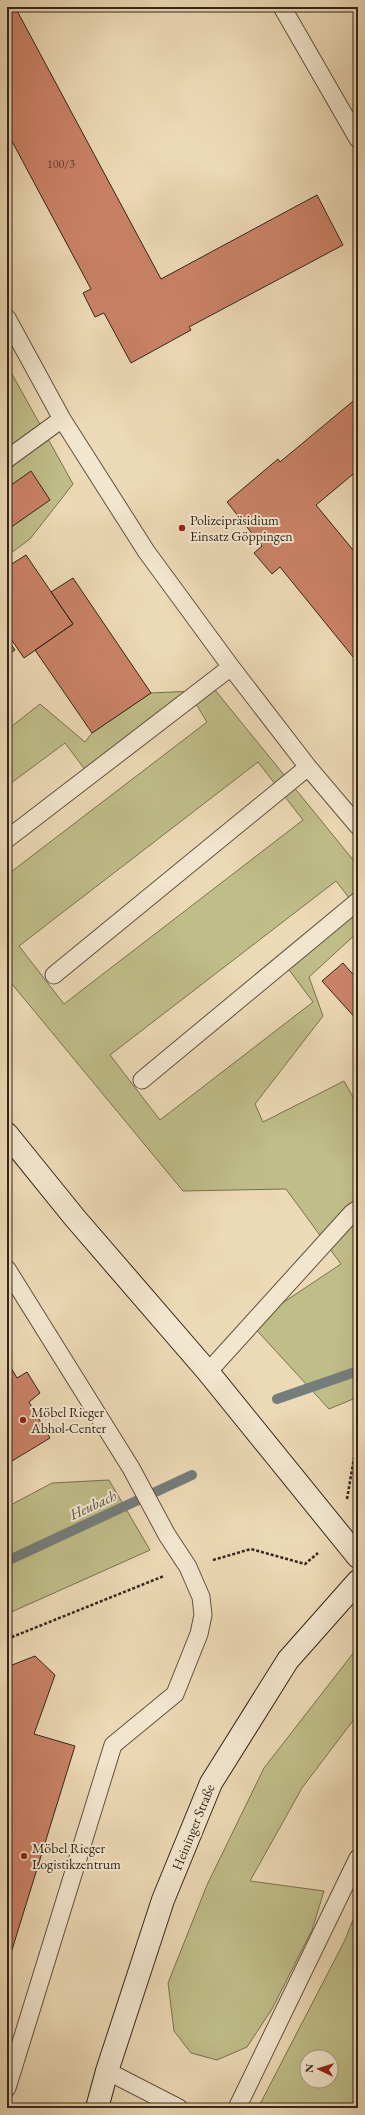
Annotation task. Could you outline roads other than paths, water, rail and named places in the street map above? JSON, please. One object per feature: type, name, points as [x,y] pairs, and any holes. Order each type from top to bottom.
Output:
[{"type":"main road","points":[[7,1134],[75,1218],[208,1372],[358,1557]]},
{"type":"main road","name":"Heininger Straße","points":[[97,2108],[107,2071],[163,1900],[210,1783],[288,1660],[358,1581]]},
{"type":"lane","points":[[282,7],[358,140]]},
{"type":"lane","points":[[8,322],[62,420],[146,552],[231,667],[308,767],[358,826]]},
{"type":"lane","points":[[7,459],[62,420]]},
{"type":"lane","points":[[7,839],[231,667]]},
{"type":"lane","points":[[54,975],[308,767]]},
{"type":"lane","points":[[142,1080],[358,901]]},
{"type":"lane","points":[[208,1372],[358,1208]]},
{"type":"lane","points":[[7,1269],[131,1468],[167,1535],[188,1567],[201,1596],[203,1615],[199,1634],[175,1694],[113,1745],[7,2088]]},
{"type":"lane","points":[[237,2108],[358,1858]]},
{"type":"lane","points":[[107,2071],[179,2108]]},
{"type":"waterway","name":"Heubach","points":[[277,1399],[358,1371]]},
{"type":"waterway","name":"Heubach","points":[[7,1561],[192,1475]]},
{"type":"place","name":"Polizeipräsidium Einsatz Göppingen","points":[[182,528]]},
{"type":"place","name":"Möbel Rieger Abhol-Center","points":[[23,1420]]},
{"type":"place","name":"Möbel Rieger Logistikzentrum","points":[[24,1856]]}]
